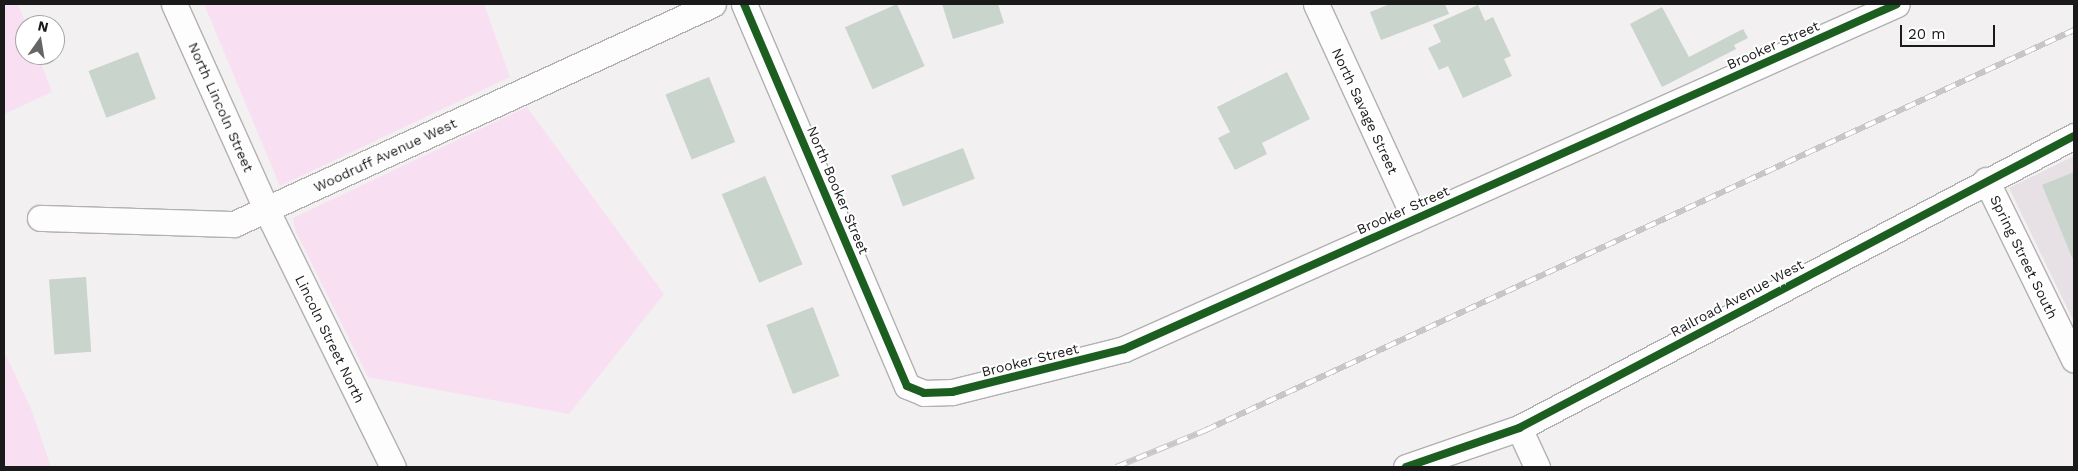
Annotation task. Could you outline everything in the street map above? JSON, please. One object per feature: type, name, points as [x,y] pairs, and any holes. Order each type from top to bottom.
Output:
[{"type":"street","name":"North Lincoln Street","points":[[174,4],[267,211]]},
{"type":"street","name":"Woodruff Avenue West","points":[[40,218],[234,224],[267,211],[713,4]]},
{"type":"street","name":"North Booker Street","points":[[744,4],[907,386]]},
{"type":"street","name":"North Savage Street","points":[[1316,4],[1415,219]]},
{"type":"street","name":"Brooker Street","points":[[907,386],[924,393],[952,392],[1124,349],[1897,4]]},
{"type":"street","name":"Railroad Avenue West","points":[[1406,467],[1520,428],[1986,180],[2074,136]]},
{"type":"street","name":"Spring Street South","points":[[1986,180],[2074,360]]},
{"type":"street","name":"Lincoln Street North","points":[[267,211],[393,467]]},
{"type":"street","points":[[1520,428],[1537,467]]},
{"type":"shaded area","points":[[4,4],[18,4],[22,15],[15,15],[15,65],[42,65],[52,92],[4,114]]},
{"type":"shaded area","points":[[204,4],[484,4],[510,77],[280,186]]},
{"type":"shaded area","points":[[527,107],[664,294],[569,414],[368,377],[296,232],[293,218]]},
{"type":"shaded area","points":[[2074,156],[2074,322],[2009,188]]},
{"type":"shaded area","points":[[4,351],[32,411],[51,467],[4,467]]},
{"type":"building","points":[[897,4],[925,66],[873,89],[845,27]]},
{"type":"building","points":[[942,4],[998,4],[1004,23],[953,39]]},
{"type":"building","points":[[1390,4],[1445,4],[1449,14],[1381,40],[1370,12]]},
{"type":"building","points":[[1478,5],[1485,21],[1493,17],[1511,56],[1504,59],[1512,76],[1463,98],[1448,66],[1439,70],[1428,48],[1441,42],[1433,25]]},
{"type":"building","points":[[1662,7],[1689,57],[1743,29],[1748,38],[1734,45],[1736,49],[1662,87],[1630,24]]},
{"type":"building","points":[[138,52],[156,99],[106,118],[89,71]]},
{"type":"building","points":[[1287,72],[1310,119],[1262,143],[1267,154],[1235,170],[1218,138],[1230,132],[1217,107]]},
{"type":"building","points":[[709,77],[735,142],[692,160],[665,95]]},
{"type":"building","points":[[963,148],[975,179],[903,206],[891,176]]},
{"type":"building","points":[[2074,172],[2074,262],[2042,185]]},
{"type":"building","points":[[765,176],[803,264],[759,283],[722,194]]},
{"type":"building","points":[[86,277],[91,352],[54,354],[49,280]]},
{"type":"building","points":[[813,307],[840,376],[793,394],[766,325]]},
{"type":"railway","points":[[1116,467],[1206,430],[2074,30]]},
{"type":"cycle path","points":[[744,4],[907,386],[924,393],[952,392],[1124,349],[1897,4]]},
{"type":"cycle path","points":[[1406,467],[1519,428],[2074,136]]}]
